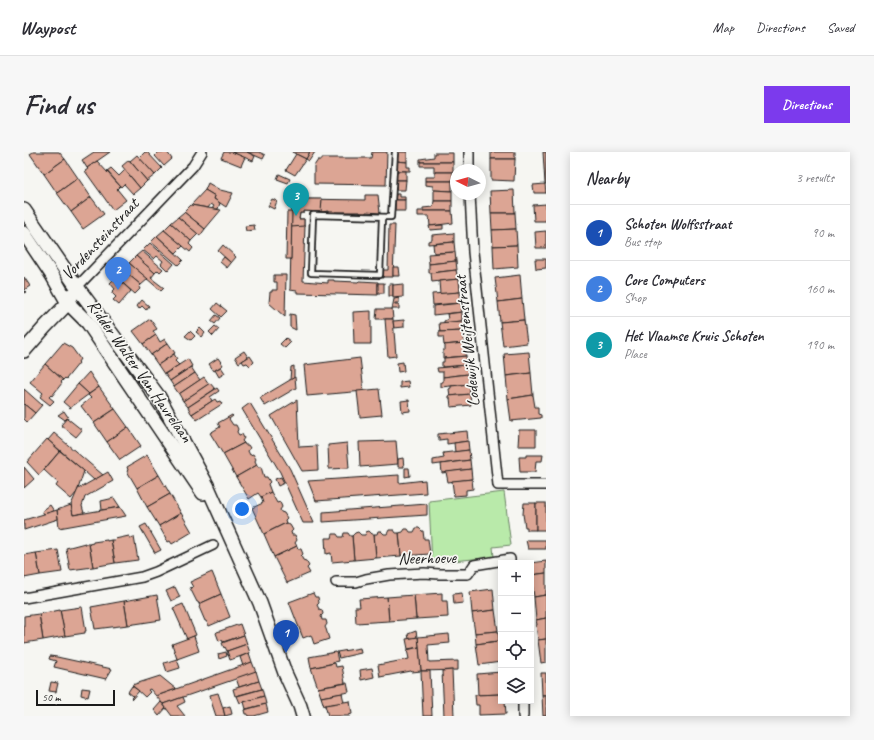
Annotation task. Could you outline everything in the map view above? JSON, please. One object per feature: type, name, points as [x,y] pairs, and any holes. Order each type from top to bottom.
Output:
[{"type":"main road","name":"Ridder Walter Van Havrelaan","points":[[24,210],[77,287],[159,397],[207,485],[260,603],[285,673],[303,716]]},
{"type":"main road","name":"Ridder Walter Van Havrelaan","points":[[24,233],[52,275],[68,303],[88,323],[227,530]]},
{"type":"main road","name":"Vordensteinstraat","points":[[24,351],[68,303],[77,287]]},
{"type":"main road","name":"Ridder Walter Van Havrelaan","points":[[285,673],[294,716]]},
{"type":"street","name":"Vordensteinstraat","points":[[77,287],[193,166],[202,152]]},
{"type":"street","points":[[468,152],[469,164]]},
{"type":"street","name":"Lodewijk Weijtenstraat","points":[[470,200],[474,259],[498,484],[546,485]]},
{"type":"street","points":[[24,598],[142,577],[213,545]]},
{"type":"street","name":"Neerhoeve","points":[[336,582],[356,582],[389,575],[417,573],[468,574],[474,565],[498,561]]},
{"type":"street","points":[[523,704],[523,716]]},
{"type":"lane","points":[[382,217],[380,275],[311,273],[313,215],[391,217],[395,152]]},
{"type":"green space","points":[[504,492],[511,545],[493,547],[494,557],[432,563],[429,501]]},
{"type":"building","points":[[33,152],[59,152],[65,159],[44,174],[30,154]]},
{"type":"building","points":[[94,152],[110,152],[87,168],[82,160]]},
{"type":"building","points":[[147,152],[162,168],[155,175],[139,158]]},
{"type":"building","points":[[159,152],[167,152],[172,159],[164,166],[155,156]]},
{"type":"building","points":[[224,152],[232,152],[245,157],[241,166],[221,158]]},
{"type":"building","points":[[232,152],[247,152],[255,156],[253,161]]},
{"type":"building","points":[[247,152],[259,152],[265,155],[263,159]]},
{"type":"building","points":[[292,152],[310,152],[306,159]]},
{"type":"building","points":[[310,152],[315,152],[309,161],[306,159]]},
{"type":"building","points":[[372,152],[387,152],[386,185],[314,184],[314,166],[318,160],[322,160],[322,158],[371,158]]},
{"type":"building","points":[[396,152],[407,152],[407,162],[396,161]]},
{"type":"building","points":[[491,152],[515,152],[515,159],[491,159]]},
{"type":"building","points":[[543,152],[546,152],[546,184],[545,184]]},
{"type":"building","points":[[434,153],[453,153],[453,162],[420,162],[420,159],[434,157]]},
{"type":"building","points":[[296,154],[306,159],[295,175],[286,170]]},
{"type":"building","points":[[137,155],[155,175],[147,181],[130,161]]},
{"type":"building","points":[[65,159],[78,178],[57,193],[44,174]]},
{"type":"building","points":[[491,159],[515,159],[514,181],[491,180]]},
{"type":"building","points":[[129,160],[147,181],[140,188],[122,166]]},
{"type":"building","points":[[97,161],[120,186],[117,189],[126,200],[113,210],[85,171]]},
{"type":"building","points":[[396,161],[407,162],[407,167],[410,167],[410,171],[396,171]]},
{"type":"building","points":[[420,162],[453,162],[453,164],[450,164],[450,172],[434,172],[434,166],[420,166]]},
{"type":"building","points":[[111,168],[119,176],[125,170],[140,188],[133,194],[124,184],[121,187],[107,171]]},
{"type":"building","points":[[396,171],[406,171],[406,180],[396,180]]},
{"type":"building","points":[[435,172],[450,172],[450,181],[425,181],[425,177],[435,177]]},
{"type":"building","points":[[279,174],[290,179],[288,183],[277,179]]},
{"type":"building","points":[[78,178],[91,197],[71,212],[57,193]]},
{"type":"building","points":[[396,180],[406,180],[405,190],[396,190]]},
{"type":"building","points":[[425,181],[450,181],[450,191],[433,190],[433,186],[425,185]]},
{"type":"building","points":[[208,183],[220,190],[233,193],[226,207],[214,199],[215,196],[205,190]]},
{"type":"building","points":[[545,184],[546,193],[534,193],[533,185]]},
{"type":"building","points":[[205,190],[215,196],[214,199],[220,203],[218,209],[212,209],[214,206],[211,204],[208,208],[191,205]]},
{"type":"building","points":[[434,190],[450,191],[450,200],[452,201],[434,201]]},
{"type":"building","points":[[514,190],[515,213],[491,213],[490,191]]},
{"type":"building","points":[[396,194],[399,194],[399,197],[405,197],[405,200],[395,200]]},
{"type":"building","points":[[365,195],[378,195],[380,213],[366,212],[366,214],[360,214],[360,212],[329,213],[329,211],[304,211],[304,213],[300,213],[299,219],[304,219],[305,226],[303,281],[328,283],[328,280],[378,282],[378,295],[297,293],[297,291],[290,290],[292,202],[299,203],[299,199],[365,200]]},
{"type":"building","points":[[91,197],[104,214],[83,229],[71,212]]},
{"type":"building","points":[[272,199],[277,201],[274,209],[268,206]]},
{"type":"building","points":[[299,199],[322,199],[321,212],[304,211],[304,213],[300,213],[299,219],[304,219],[304,226],[291,227],[292,202],[299,203]]},
{"type":"building","points":[[395,200],[405,200],[405,211],[395,211]]},
{"type":"building","points":[[434,201],[452,201],[452,211],[423,211],[423,208],[433,207]]},
{"type":"building","points":[[546,204],[546,221],[534,221],[533,205]]},
{"type":"building","points":[[191,205],[221,210],[205,229],[184,212]]},
{"type":"building","points":[[418,211],[452,211],[453,223],[430,226],[429,216],[418,216]]},
{"type":"building","points":[[184,212],[205,229],[200,236],[178,217]]},
{"type":"building","points":[[287,212],[292,212],[291,259],[286,259]]},
{"type":"building","points":[[491,213],[515,213],[516,229],[492,230]]},
{"type":"building","points":[[178,217],[198,234],[191,241],[171,223]]},
{"type":"building","points":[[171,223],[191,241],[189,244],[193,248],[190,252],[164,230]]},
{"type":"building","points":[[254,225],[255,230],[246,231],[245,226]]},
{"type":"building","points":[[389,225],[395,225],[393,277],[382,277],[383,270],[388,270]]},
{"type":"building","points":[[443,225],[443,229],[430,230],[429,226]]},
{"type":"building","points":[[516,229],[517,245],[493,246],[492,230]]},
{"type":"building","points":[[164,230],[183,246],[176,253],[157,236]]},
{"type":"building","points":[[546,231],[546,248],[536,248],[535,232]]},
{"type":"building","points":[[454,233],[454,242],[428,244],[428,241],[432,240],[432,235]]},
{"type":"building","points":[[157,236],[183,260],[178,265],[151,242]]},
{"type":"building","points":[[454,242],[455,252],[434,253],[433,244]]},
{"type":"building","points":[[150,243],[174,264],[168,271],[161,264],[163,261],[157,256],[154,259],[143,250]]},
{"type":"building","points":[[223,245],[236,257],[231,263],[218,251]]},
{"type":"building","points":[[517,245],[518,267],[494,269],[493,246]]},
{"type":"building","points":[[142,251],[163,269],[160,272],[158,270],[155,273],[136,256]]},
{"type":"building","points":[[455,252],[456,261],[429,264],[428,254]]},
{"type":"building","points":[[136,256],[155,273],[151,278],[164,288],[161,291],[129,263]]},
{"type":"building","points":[[224,257],[231,263],[227,268],[220,262]]},
{"type":"building","points":[[535,259],[546,259],[546,268],[536,269]]},
{"type":"building","points":[[456,261],[457,270],[429,273],[429,264]]},
{"type":"building","points":[[129,263],[148,279],[141,285],[123,270]]},
{"type":"building","points":[[393,267],[399,267],[400,276],[393,276]]},
{"type":"building","points":[[123,270],[141,285],[139,287],[140,289],[135,294],[116,277]]},
{"type":"building","points":[[456,270],[458,279],[432,282],[431,273]]},
{"type":"building","points":[[274,275],[286,275],[285,317],[269,303],[270,292],[272,292],[272,290],[277,290],[277,282],[274,282]]},
{"type":"building","points":[[520,275],[522,299],[498,302],[495,278]]},
{"type":"building","points":[[24,277],[30,286],[24,290]]},
{"type":"building","points":[[116,277],[131,291],[119,305],[113,300],[116,297],[112,292],[115,289],[110,283]]},
{"type":"building","points":[[459,279],[460,292],[440,294],[439,281]]},
{"type":"building","points":[[378,283],[384,283],[384,293],[378,293]]},
{"type":"building","points":[[389,284],[393,284],[393,296],[389,296]]},
{"type":"building","points":[[403,284],[403,297],[393,298],[393,285]]},
{"type":"building","points":[[460,292],[461,303],[433,305],[432,294]]},
{"type":"building","points":[[399,298],[399,303],[395,304],[399,304],[399,309],[392,309],[394,299]]},
{"type":"building","points":[[522,299],[524,320],[500,322],[498,302]]},
{"type":"building","points":[[142,300],[149,306],[146,310],[142,306],[139,309],[137,306]]},
{"type":"building","points":[[217,303],[227,311],[221,317],[212,309]]},
{"type":"building","points":[[461,303],[462,312],[433,315],[433,306]]},
{"type":"building","points":[[377,309],[392,309],[393,319],[376,319]]},
{"type":"building","points":[[371,311],[371,344],[354,344],[353,312]]},
{"type":"building","points":[[462,312],[462,321],[444,323],[444,321],[448,319],[447,314]]},
{"type":"building","points":[[290,314],[295,315],[296,330],[290,327]]},
{"type":"building","points":[[216,315],[220,318],[215,324],[211,321]]},
{"type":"building","points":[[150,319],[157,329],[153,331],[156,335],[143,344],[133,331]]},
{"type":"building","points":[[385,319],[393,319],[396,356],[388,357]]},
{"type":"building","points":[[404,320],[404,327],[394,328],[393,321]]},
{"type":"building","points":[[524,320],[527,343],[503,346],[500,322]]},
{"type":"building","points":[[462,321],[463,331],[440,332],[439,323]]},
{"type":"building","points":[[215,326],[219,329],[213,336],[209,332]]},
{"type":"building","points":[[200,328],[205,333],[202,337],[196,332]]},
{"type":"building","points":[[190,331],[195,336],[191,340],[185,336]]},
{"type":"building","points":[[463,331],[464,343],[444,345],[443,337],[439,337],[439,332]]},
{"type":"building","points":[[156,335],[160,342],[165,339],[168,343],[151,355],[143,344]]},
{"type":"building","points":[[286,338],[291,342],[285,348],[280,344]]},
{"type":"building","points":[[63,343],[72,348],[80,359],[78,362],[79,363],[66,379],[65,378],[63,380],[45,364]]},
{"type":"building","points":[[168,343],[175,353],[158,365],[151,355]]},
{"type":"building","points":[[464,343],[466,356],[443,358],[443,350],[445,350],[444,345]]},
{"type":"building","points":[[244,351],[248,357],[239,363],[235,357]]},
{"type":"building","points":[[529,352],[531,373],[506,376],[504,354]]},
{"type":"building","points":[[174,354],[177,359],[175,361],[179,365],[164,374],[158,365]]},
{"type":"building","points":[[250,356],[254,362],[250,366],[247,363],[244,364],[242,361]]},
{"type":"building","points":[[466,356],[467,365],[442,367],[444,358]]},
{"type":"building","points":[[218,358],[223,365],[214,371],[209,364]]},
{"type":"building","points":[[360,358],[364,391],[307,396],[304,365]]},
{"type":"building","points":[[188,359],[192,366],[170,381],[165,374]]},
{"type":"building","points":[[403,362],[404,371],[398,372],[397,363]]},
{"type":"building","points":[[45,364],[63,380],[52,396],[51,395],[49,397],[54,401],[50,405],[40,397],[43,393],[30,382]]},
{"type":"building","points":[[467,365],[468,374],[443,377],[443,372],[438,372],[437,368]]},
{"type":"building","points":[[294,366],[294,378],[290,380],[291,367]]},
{"type":"building","points":[[191,367],[195,373],[174,387],[170,381]]},
{"type":"building","points":[[221,367],[225,373],[219,377],[215,370]]},
{"type":"building","points":[[89,372],[99,387],[89,394],[78,384]]},
{"type":"building","points":[[195,373],[200,380],[179,394],[174,387]]},
{"type":"building","points":[[531,373],[533,395],[508,399],[506,376]]},
{"type":"building","points":[[468,374],[469,384],[441,387],[443,377]]},
{"type":"building","points":[[204,377],[209,384],[183,401],[179,394]]},
{"type":"building","points":[[295,377],[296,388],[265,406],[260,398]]},
{"type":"building","points":[[408,381],[409,387],[400,388],[400,382]]},
{"type":"building","points":[[210,383],[215,389],[188,407],[183,401]]},
{"type":"building","points":[[78,384],[89,394],[70,408],[63,402]]},
{"type":"building","points":[[469,384],[470,394],[450,396],[449,389],[451,386]]},
{"type":"building","points":[[99,387],[115,409],[94,423],[81,406],[91,398],[88,395]]},
{"type":"building","points":[[217,388],[219,391],[210,397],[212,401],[192,414],[191,413],[188,407]]},
{"type":"building","points":[[24,389],[42,405],[35,413],[24,404]]},
{"type":"building","points":[[379,389],[382,415],[360,417],[357,391]]},
{"type":"building","points":[[470,394],[471,405],[451,407],[449,396]]},
{"type":"building","points":[[533,395],[535,407],[538,407],[538,414],[541,415],[541,418],[511,421],[508,399]]},
{"type":"building","points":[[215,399],[217,402],[220,401],[222,404],[197,420],[192,414]]},
{"type":"building","points":[[297,400],[299,447],[317,446],[318,470],[302,471],[271,416]]},
{"type":"building","points":[[409,400],[410,411],[402,412],[401,401]]},
{"type":"building","points":[[250,403],[290,469],[314,523],[303,523],[280,472],[242,409]]},
{"type":"building","points":[[24,404],[35,413],[27,422],[24,419]]},
{"type":"building","points":[[115,409],[128,427],[107,442],[94,423]]},
{"type":"building","points":[[64,411],[68,417],[65,420],[58,415]]},
{"type":"building","points":[[232,415],[233,416],[229,419],[233,425],[236,425],[239,435],[242,434],[244,438],[242,441],[244,443],[223,454],[210,433],[220,427],[218,423]]},
{"type":"building","points":[[67,418],[82,430],[76,437],[61,425]]},
{"type":"building","points":[[128,427],[141,446],[120,460],[107,442]]},
{"type":"building","points":[[519,430],[536,430],[536,446],[518,446]]},
{"type":"building","points":[[467,431],[468,441],[447,444],[447,439],[439,440],[438,437],[438,434]]},
{"type":"building","points":[[54,433],[103,475],[94,480],[48,440]]},
{"type":"building","points":[[47,439],[60,451],[39,475],[27,462]]},
{"type":"building","points":[[396,441],[398,464],[360,467],[359,442]]},
{"type":"building","points":[[468,441],[469,450],[455,452],[454,443]]},
{"type":"building","points":[[244,443],[250,448],[248,451],[250,455],[253,454],[257,465],[236,477],[223,454]]},
{"type":"building","points":[[347,443],[349,468],[329,469],[328,445]]},
{"type":"building","points":[[469,450],[470,460],[433,465],[433,460],[444,458],[443,453]]},
{"type":"building","points":[[60,451],[84,471],[77,492],[71,499],[56,486],[58,483],[44,470]]},
{"type":"building","points":[[147,455],[159,475],[137,488],[127,471],[127,467]]},
{"type":"building","points":[[526,455],[543,455],[542,461],[536,461],[535,472],[520,472],[519,457],[526,457]]},
{"type":"building","points":[[403,458],[404,467],[398,467],[398,459]]},
{"type":"building","points":[[470,460],[471,469],[442,473],[441,464]]},
{"type":"building","points":[[257,465],[258,467],[261,467],[264,477],[267,477],[270,482],[268,484],[271,492],[261,497],[258,493],[249,499],[236,477]]},
{"type":"building","points":[[24,467],[34,479],[24,488]]},
{"type":"building","points":[[405,468],[409,468],[410,476],[405,477]]},
{"type":"building","points":[[471,469],[472,479],[448,482],[446,472]]},
{"type":"building","points":[[108,472],[113,481],[85,497],[82,506],[84,513],[73,515],[71,505],[78,489]]},
{"type":"building","points":[[159,475],[170,494],[147,507],[137,488]]},
{"type":"building","points":[[399,475],[399,483],[425,480],[426,493],[316,501],[308,481]]},
{"type":"building","points":[[281,477],[284,483],[278,486],[275,479]]},
{"type":"building","points":[[472,479],[473,489],[466,490],[466,495],[454,496],[452,481]]},
{"type":"building","points":[[271,492],[277,503],[280,502],[282,507],[280,510],[287,518],[285,520],[286,523],[264,534],[252,508],[263,503],[261,497]]},
{"type":"building","points":[[170,494],[181,513],[159,526],[147,507]]},
{"type":"building","points":[[114,498],[120,507],[102,510],[101,501]]},
{"type":"building","points":[[524,503],[536,503],[536,530],[527,530],[527,527],[525,527],[523,514]]},
{"type":"building","points":[[536,503],[546,503],[546,530],[536,530]]},
{"type":"building","points":[[427,504],[427,515],[323,522],[323,512]]},
{"type":"building","points":[[50,505],[54,511],[44,514],[42,511]]},
{"type":"building","points":[[71,505],[73,515],[120,507],[126,516],[59,528],[57,510]]},
{"type":"building","points":[[57,510],[58,519],[24,530],[24,520]]},
{"type":"building","points":[[181,513],[192,532],[172,544],[170,541],[168,542],[159,526]]},
{"type":"building","points":[[286,523],[290,525],[293,530],[291,532],[292,535],[295,535],[297,540],[295,543],[297,546],[274,557],[264,534]]},
{"type":"building","points":[[146,524],[161,550],[155,553],[140,527]]},
{"type":"building","points":[[416,528],[423,531],[424,539],[428,539],[430,554],[401,556],[399,533],[403,532],[405,529],[408,529],[410,532],[414,532]]},
{"type":"building","points":[[389,530],[394,530],[396,533],[399,533],[401,556],[376,558],[374,534],[381,531],[384,534],[387,534]]},
{"type":"building","points":[[369,531],[374,534],[376,558],[354,560],[352,536],[358,532],[361,535],[365,535],[366,532]]},
{"type":"building","points":[[344,533],[348,533],[352,536],[354,560],[332,562],[331,553],[326,554],[325,538],[332,538],[333,534],[343,537]]},
{"type":"building","points":[[129,536],[130,538],[134,537],[138,560],[115,563],[111,540]]},
{"type":"building","points":[[111,540],[115,563],[93,567],[89,544]]},
{"type":"building","points":[[526,540],[546,540],[546,549],[528,549]]},
{"type":"building","points":[[85,543],[89,544],[93,567],[70,570],[66,548]]},
{"type":"building","points":[[297,546],[298,549],[301,549],[303,554],[301,556],[309,566],[307,568],[310,573],[287,583],[274,557]]},
{"type":"building","points":[[58,550],[62,572],[40,575],[36,553]]},
{"type":"building","points":[[36,553],[40,575],[24,578],[24,555]]},
{"type":"building","points":[[546,561],[546,573],[534,575],[534,562]]},
{"type":"building","points":[[212,572],[221,594],[199,604],[190,588],[193,587],[190,582]]},
{"type":"building","points":[[546,573],[546,595],[534,597],[534,575]]},
{"type":"building","points":[[175,587],[180,597],[171,601],[166,591]]},
{"type":"building","points":[[493,589],[495,610],[472,613],[470,592]]},
{"type":"building","points":[[313,593],[315,597],[318,597],[319,603],[317,605],[319,609],[322,610],[322,620],[326,620],[327,624],[325,627],[329,639],[314,644],[311,635],[303,638],[289,602]]},
{"type":"building","points":[[442,593],[442,601],[447,601],[448,617],[416,619],[414,595]]},
{"type":"building","points":[[462,593],[463,603],[454,604],[453,594]]},
{"type":"building","points":[[221,594],[230,617],[209,626],[205,621],[199,604]]},
{"type":"building","points":[[157,595],[161,620],[128,625],[124,601]]},
{"type":"building","points":[[414,595],[416,619],[389,621],[387,597]]},
{"type":"building","points":[[546,595],[546,618],[536,620],[534,597]]},
{"type":"building","points":[[387,597],[389,621],[356,623],[355,607],[360,607],[359,599]]},
{"type":"building","points":[[124,601],[128,625],[95,629],[91,607]]},
{"type":"building","points":[[183,604],[196,635],[187,639],[173,608]]},
{"type":"building","points":[[82,607],[86,631],[85,633],[65,636],[60,610]]},
{"type":"building","points":[[60,610],[65,636],[43,640],[39,614]]},
{"type":"building","points":[[495,610],[498,631],[475,633],[472,613]]},
{"type":"building","points":[[39,614],[43,640],[24,643],[24,616]]},
{"type":"building","points":[[546,618],[546,639],[538,640],[536,620]]},
{"type":"building","points":[[240,624],[244,635],[223,642],[222,640],[219,641],[217,632]]},
{"type":"building","points":[[416,631],[417,637],[409,639],[408,634]]},
{"type":"building","points":[[498,631],[498,641],[476,644],[475,633]]},
{"type":"building","points":[[449,634],[450,643],[428,645],[429,662],[458,661],[458,670],[421,671],[418,637]]},
{"type":"building","points":[[244,635],[247,644],[227,651],[225,647],[224,648],[222,643]]},
{"type":"building","points":[[194,636],[199,651],[177,659],[172,644]]},
{"type":"building","points":[[418,637],[419,647],[408,649],[406,639]]},
{"type":"building","points":[[546,639],[546,662],[541,663],[538,640]]},
{"type":"building","points":[[498,641],[498,662],[479,665],[476,644]]},
{"type":"building","points":[[247,644],[250,653],[230,660],[227,651]]},
{"type":"building","points":[[419,647],[421,671],[411,671],[380,677],[378,665],[409,659],[407,650]]},
{"type":"building","points":[[360,648],[361,653],[339,658],[337,652]]},
{"type":"building","points":[[226,652],[227,656],[219,659],[218,654]]},
{"type":"building","points":[[336,652],[338,661],[311,668],[309,657]]},
{"type":"building","points":[[249,653],[252,662],[243,666],[240,657]]},
{"type":"building","points":[[50,656],[112,669],[106,679],[54,667],[56,661],[49,659]]},
{"type":"building","points":[[177,659],[180,668],[167,672],[164,663]]},
{"type":"building","points":[[252,662],[256,672],[163,704],[156,696]]},
{"type":"building","points":[[335,663],[336,667],[342,666],[345,683],[318,688],[311,668]]},
{"type":"building","points":[[372,668],[374,677],[361,680],[360,670]]},
{"type":"building","points":[[452,670],[454,716],[444,716],[442,671]]},
{"type":"building","points":[[256,671],[259,681],[239,687],[236,678]]},
{"type":"building","points":[[421,671],[430,671],[432,716],[423,716]]},
{"type":"building","points":[[498,672],[498,694],[478,695],[477,674]]},
{"type":"building","points":[[541,673],[546,673],[546,695],[542,695]]},
{"type":"building","points":[[160,676],[176,689],[156,696],[150,689],[148,690],[150,692],[145,697],[132,685]]},
{"type":"building","points":[[259,681],[262,689],[235,696],[233,689]]},
{"type":"building","points":[[51,682],[58,683],[56,692],[49,691]]},
{"type":"building","points":[[347,683],[349,692],[321,697],[318,688]]},
{"type":"building","points":[[132,686],[139,691],[132,699],[131,698],[133,696],[128,692]]},
{"type":"building","points":[[82,688],[90,689],[88,697],[81,695]]},
{"type":"building","points":[[262,689],[264,696],[240,703],[237,696]]},
{"type":"building","points":[[218,693],[225,716],[216,716],[212,704],[210,695]]},
{"type":"building","points":[[342,693],[344,702],[324,706],[321,697]]},
{"type":"building","points":[[498,694],[498,704],[505,704],[506,714],[479,715],[479,705],[476,705],[475,695]]},
{"type":"building","points":[[542,695],[546,695],[546,716],[543,716]]},
{"type":"building","points":[[264,696],[266,704],[246,709],[244,702]]},
{"type":"building","points":[[183,697],[185,702],[177,706],[185,716],[172,716],[163,704]]},
{"type":"building","points":[[350,701],[352,714],[349,715],[350,716],[328,716],[325,705]]},
{"type":"building","points":[[161,702],[166,708],[159,716],[154,710]]},
{"type":"building","points":[[266,704],[268,712],[254,716],[248,716],[248,714],[245,714],[244,710]]},
{"type":"building","points":[[230,706],[232,714],[225,716],[223,708]]},
{"type":"place","name":"Het Vlaamse Kruis Schoten","points":[[296,216]]},
{"type":"place","name":"Core Computers","points":[[118,290]]},
{"type":"place","name":"Schoten Wolfsstraat","points":[[286,653]]}]
